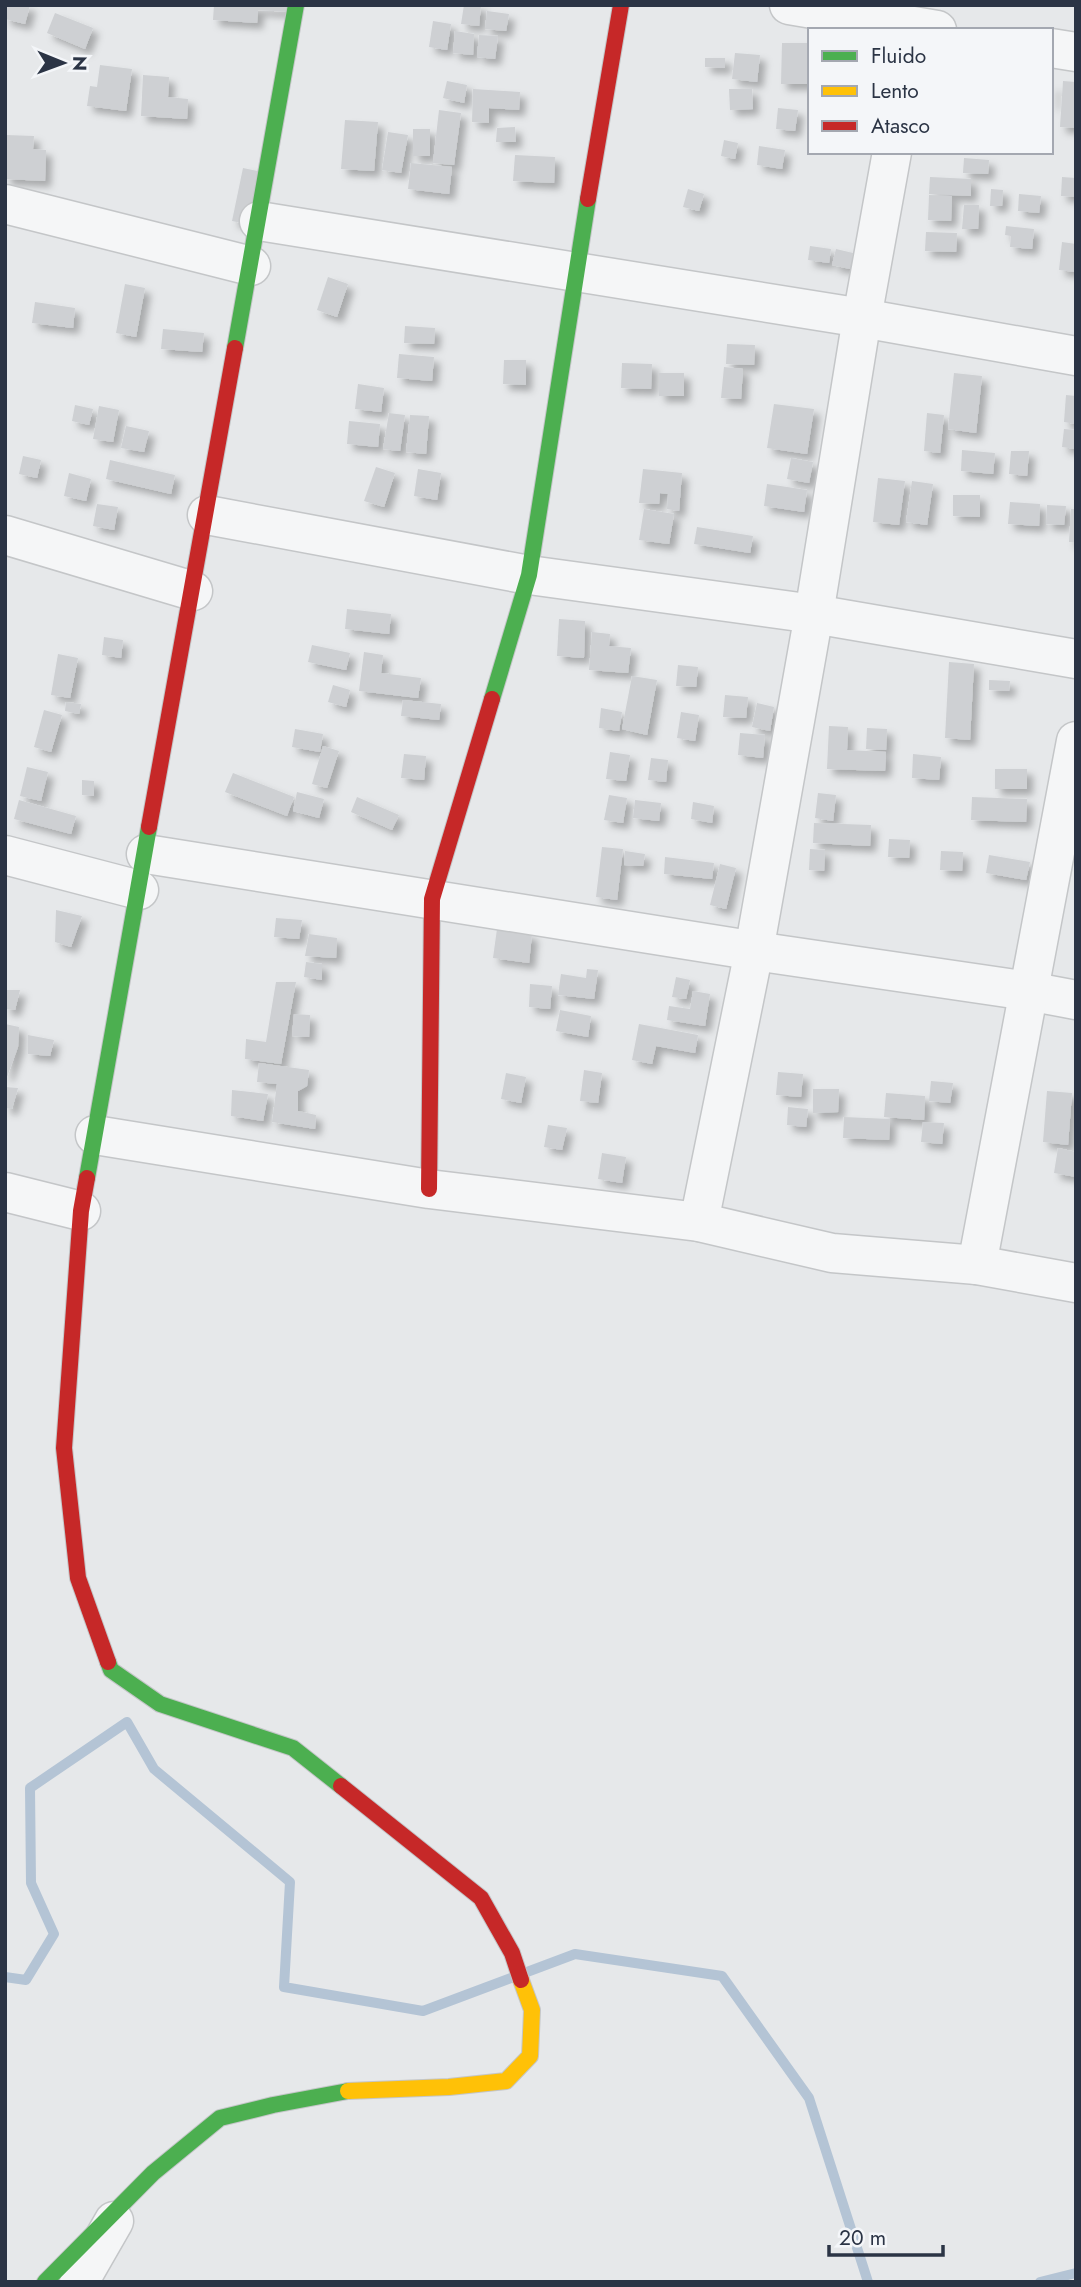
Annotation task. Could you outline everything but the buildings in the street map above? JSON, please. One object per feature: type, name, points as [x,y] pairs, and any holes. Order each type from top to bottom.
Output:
[{"type":"street","points":[[45,2282],[153,2174],[220,2118],[354,2090],[449,2087],[506,2081],[530,2056],[533,2010],[512,1953],[481,1898],[293,1748],[160,1704],[111,1670],[78,1578],[64,1448],[81,1211],[296,5]]},
{"type":"street","points":[[429,1189],[432,899],[529,575],[575,272],[621,5]]},
{"type":"street","points":[[789,5],[921,23]]},
{"type":"street","points":[[1053,48],[1076,52]]},
{"type":"street","points":[[699,1222],[754,951],[892,154]]},
{"type":"street","points":[[5,204],[251,266]]},
{"type":"street","points":[[259,221],[862,318],[1076,356]]},
{"type":"street","points":[[206,515],[529,575],[814,614],[1076,660]]},
{"type":"street","points":[[5,535],[193,592]]},
{"type":"street","points":[[977,1265],[1076,741]]},
{"type":"street","points":[[5,855],[142,872],[432,899],[1076,1000]]},
{"type":"street","points":[[95,1135],[429,1189],[699,1222],[832,1253],[977,1265],[1076,1283]]},
{"type":"street","points":[[5,1192],[81,1211]]},
{"type":"street","points":[[79,2282],[123,2204]]},
{"type":"waterway","points":[[5,1977],[26,1980],[54,1934],[31,1883],[30,1788],[127,1722],[154,1769],[290,1882],[284,1987],[423,2011],[575,1954],[722,1976],[809,2098],[868,2282]]},
{"type":"waterway","points":[[1040,2282],[1076,2273]]},
{"type":"traffic: fast","points":[[235,348],[296,5]]},
{"type":"traffic: fast","points":[[492,699],[529,575],[588,199]]},
{"type":"traffic: fast","points":[[87,1178],[149,827]]},
{"type":"traffic: fast","points":[[108,1662],[111,1670],[160,1704],[293,1748],[341,1786]]},
{"type":"traffic: fast","points":[[45,2282],[153,2173],[220,2118],[348,2091]]},
{"type":"traffic: slow","points":[[348,2091],[449,2087],[506,2081],[530,2056],[532,2010],[521,1980]]},
{"type":"traffic: jam","points":[[588,199],[621,5]]},
{"type":"traffic: jam","points":[[149,827],[235,348]]},
{"type":"traffic: jam","points":[[429,1189],[432,899],[492,699]]},
{"type":"traffic: jam","points":[[87,1178],[81,1211],[64,1448],[78,1578],[108,1662]]},
{"type":"traffic: jam","points":[[341,1786],[481,1898],[512,1953],[521,1980]]}]
